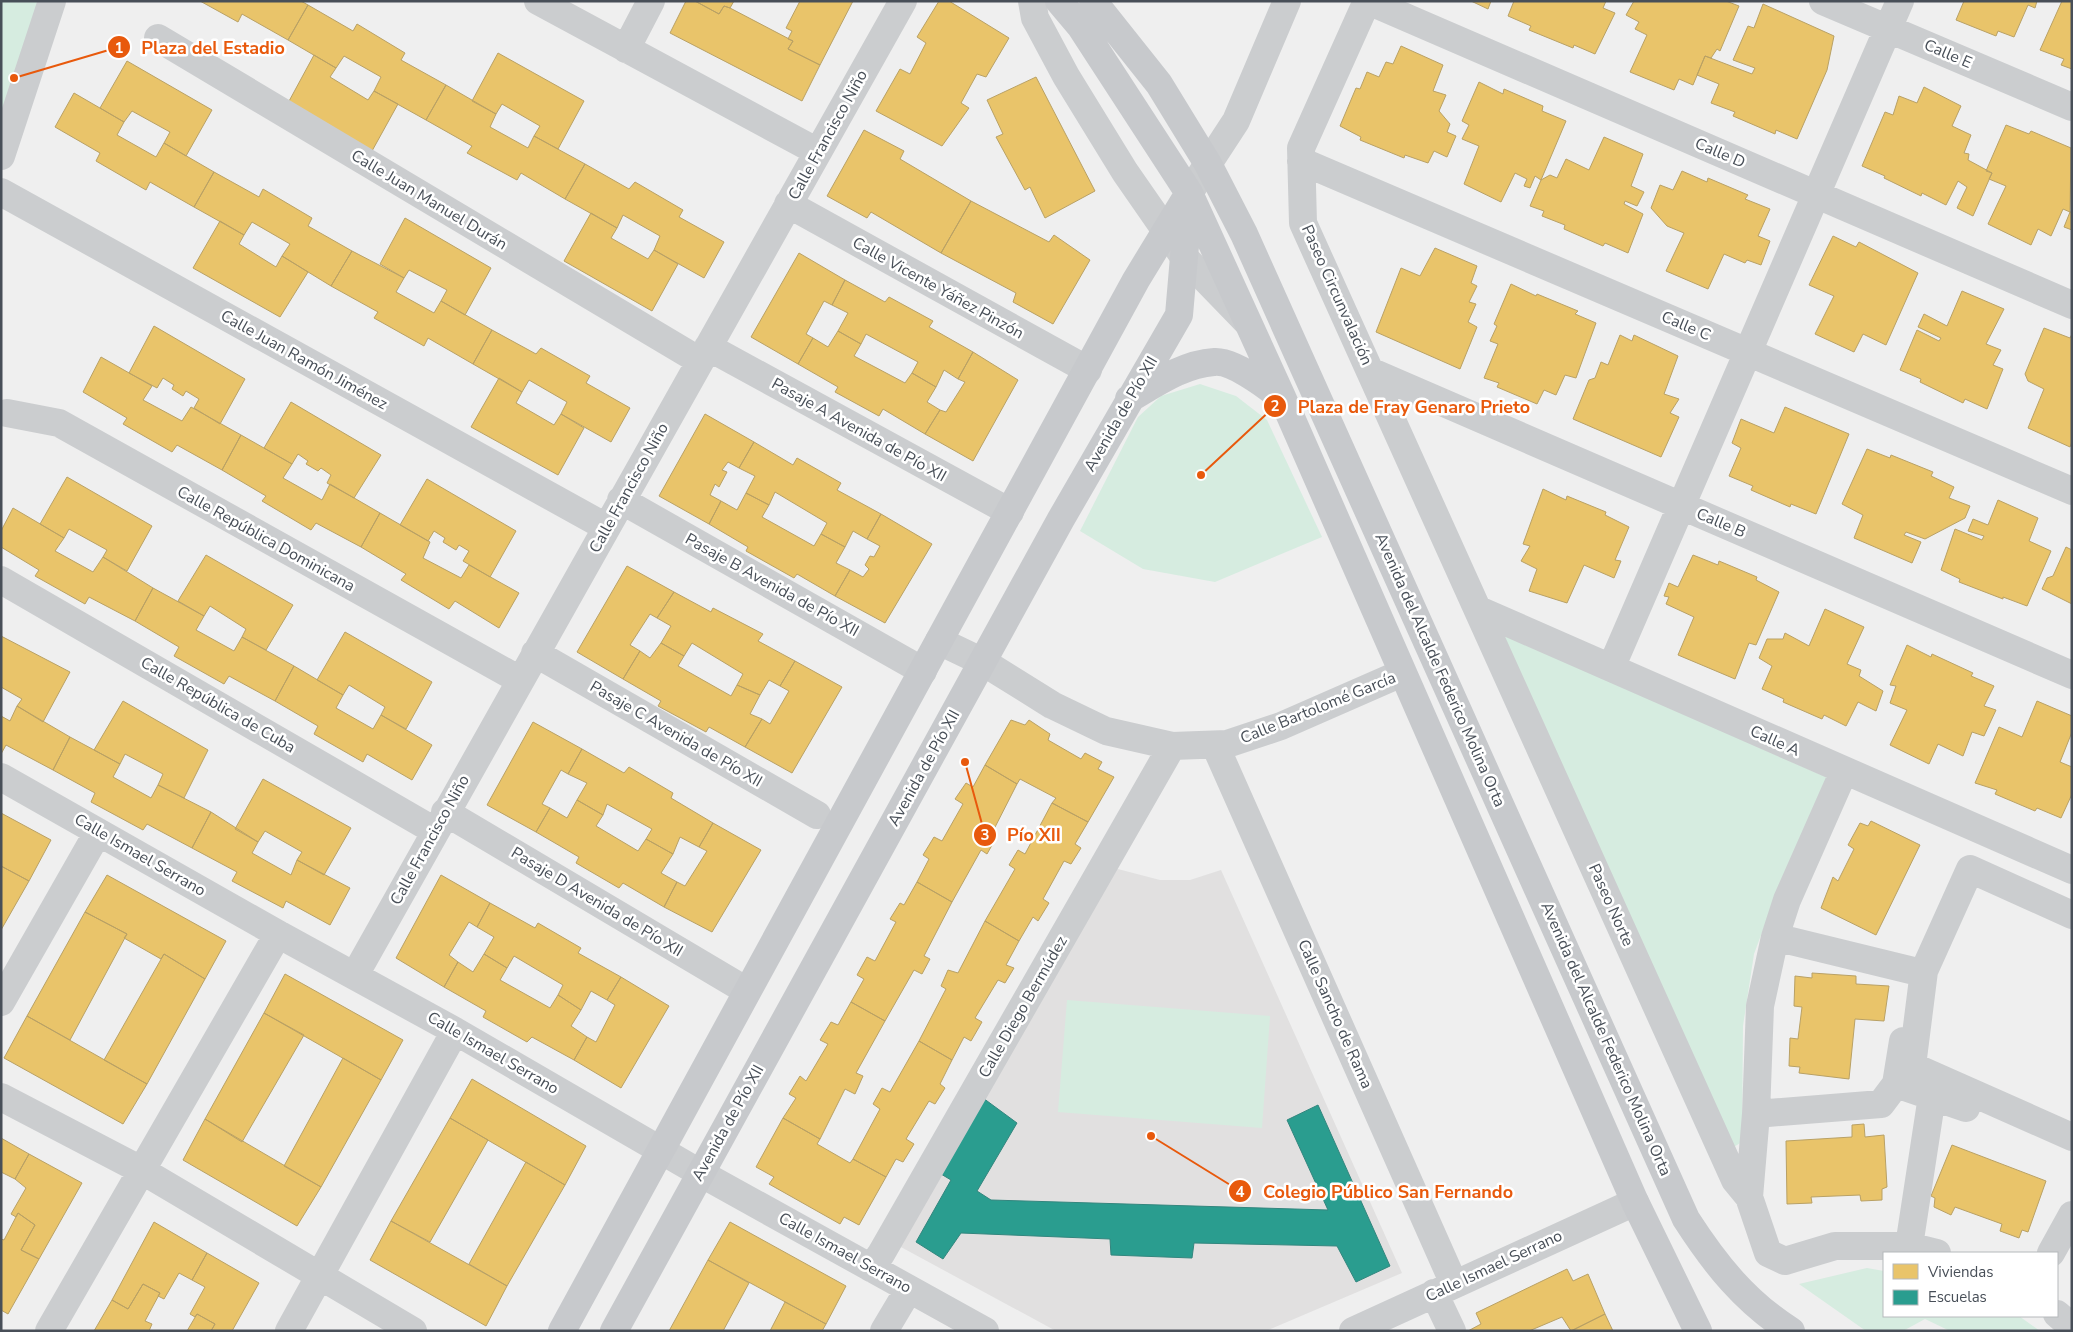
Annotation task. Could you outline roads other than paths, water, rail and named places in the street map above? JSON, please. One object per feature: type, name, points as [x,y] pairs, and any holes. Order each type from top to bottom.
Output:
[{"type":"main road","points":[[1059,1],[1081,27],[1189,193],[1282,398],[1635,1202],[1698,1331]]},
{"type":"main road","name":"Avenida del Alcalde Federico Molina Orta","points":[[1093,1],[1159,84],[1208,164],[1248,243],[1686,1219],[1712,1260],[1740,1290],[1774,1320],[1791,1331]]},
{"type":"main road","points":[[562,1331],[1136,280],[1189,193]]},
{"type":"main road","name":"Avenida de Pío XII","points":[[614,1331],[1128,400],[1179,314],[1189,193]]},
{"type":"main road","points":[[1128,400],[1175,372],[1216,361],[1250,373],[1282,398]]},
{"type":"street","points":[[1,156],[52,1]]},
{"type":"street","points":[[538,1],[818,152]]},
{"type":"street","points":[[626,49],[651,1]]},
{"type":"street","name":"Calle Francisco Niño","points":[[355,975],[621,500],[904,1]]},
{"type":"street","points":[[1032,1],[1035,18],[1066,76],[1125,172],[1184,257],[1248,324]]},
{"type":"street","points":[[1189,193],[1236,121],[1288,1]]},
{"type":"street","name":"Paseo Circunvalación","points":[[1368,1],[1301,148],[1303,223],[1479,610]]},
{"type":"street","name":"Calle D","points":[[1368,1],[2072,305]]},
{"type":"street","name":"Calle E","points":[[1824,1],[2072,107]]},
{"type":"street","points":[[1611,668],[1900,1]]},
{"type":"street","name":"Calle Juan Manuel Durán","points":[[158,38],[704,354]]},
{"type":"street","name":"Calle C","points":[[1301,161],[2072,491]]},
{"type":"street","name":"Calle Juan Ramón Jiménez","points":[[1,192],[606,527]]},
{"type":"street","name":"Calle Vicente Yáñez Pinzón","points":[[788,204],[1088,370]]},
{"type":"street","name":"Pasaje A Avenida de Pío XII","points":[[704,354],[1010,512]]},
{"type":"street","name":"Calle B","points":[[1370,371],[2072,675]]},
{"type":"street","name":"Calle República Dominicana","points":[[7,413],[59,424],[520,680]]},
{"type":"street","name":"Pasaje B Avenida de Pío XII","points":[[621,500],[923,671]]},
{"type":"street","name":"Calle República de Cuba","points":[[1,580],[440,822]]},
{"type":"street","name":"Calle A","points":[[1479,610],[2072,870]]},
{"type":"street","name":"Paseo Norte","points":[[1479,610],[1735,1180],[1749,1197],[1768,1253],[1785,1261],[1835,1246],[1909,1246],[1934,1252]]},
{"type":"street","name":"Calle Bartolomé García","points":[[940,641],[983,662],[1052,704],[1106,732],[1172,746],[1228,744],[1281,726],[1402,673]]},
{"type":"street","name":"Pasaje C Avenida de Pío XII","points":[[535,653],[817,815]]},
{"type":"street","name":"Calle Sancho de Rama","points":[[1215,744],[1444,1289],[1452,1331]]},
{"type":"street","name":"Calle Diego Bermúdez","points":[[871,1268],[1172,746]]},
{"type":"street","name":"Paseo Norte","points":[[1749,1197],[1756,1114],[1760,1006],[1775,937],[1787,900],[1844,771]]},
{"type":"street","name":"Calle Ismael Serrano","points":[[1,777],[278,934],[455,1031],[661,1148],[700,1173],[984,1331]]},
{"type":"street","name":"Pasaje D Avenida de Pío XII","points":[[440,822],[748,992]]},
{"type":"street","points":[[1,1002],[98,832]]},
{"type":"street","points":[[1756,1114],[1881,1104],[1896,1084],[1914,971],[1955,859]]},
{"type":"street","points":[[2072,915],[1970,869],[1924,971],[1912,1066],[2072,1137]]},
{"type":"street","points":[[49,1331],[140,1170],[278,934]]},
{"type":"street","points":[[1775,937],[1914,971]]},
{"type":"street","points":[[289,1331],[455,1031]]},
{"type":"street","points":[[1896,1084],[2020,1126],[2072,1150]]},
{"type":"street","points":[[1909,1246],[1932,1096]]},
{"type":"street","points":[[1,1097],[140,1170],[321,1275],[413,1331]]},
{"type":"street","name":"Calle Ismael Serrano","points":[[1353,1331],[1635,1202]]},
{"type":"street","points":[[2051,1252],[2072,1215]]},
{"type":"street","points":[[884,1331],[909,1288]]},
{"type":"street","points":[[2058,1315],[2072,1326]]},
{"type":"place","name":"Plaza del Estadio","points":[[14,78]]},
{"type":"place","name":"Plaza de Fray Genaro Prieto","points":[[1201,475]]},
{"type":"place","name":"Pío XII","points":[[965,762]]},
{"type":"place","name":"Colegio Público San Fernando","points":[[1151,1136]]}]
